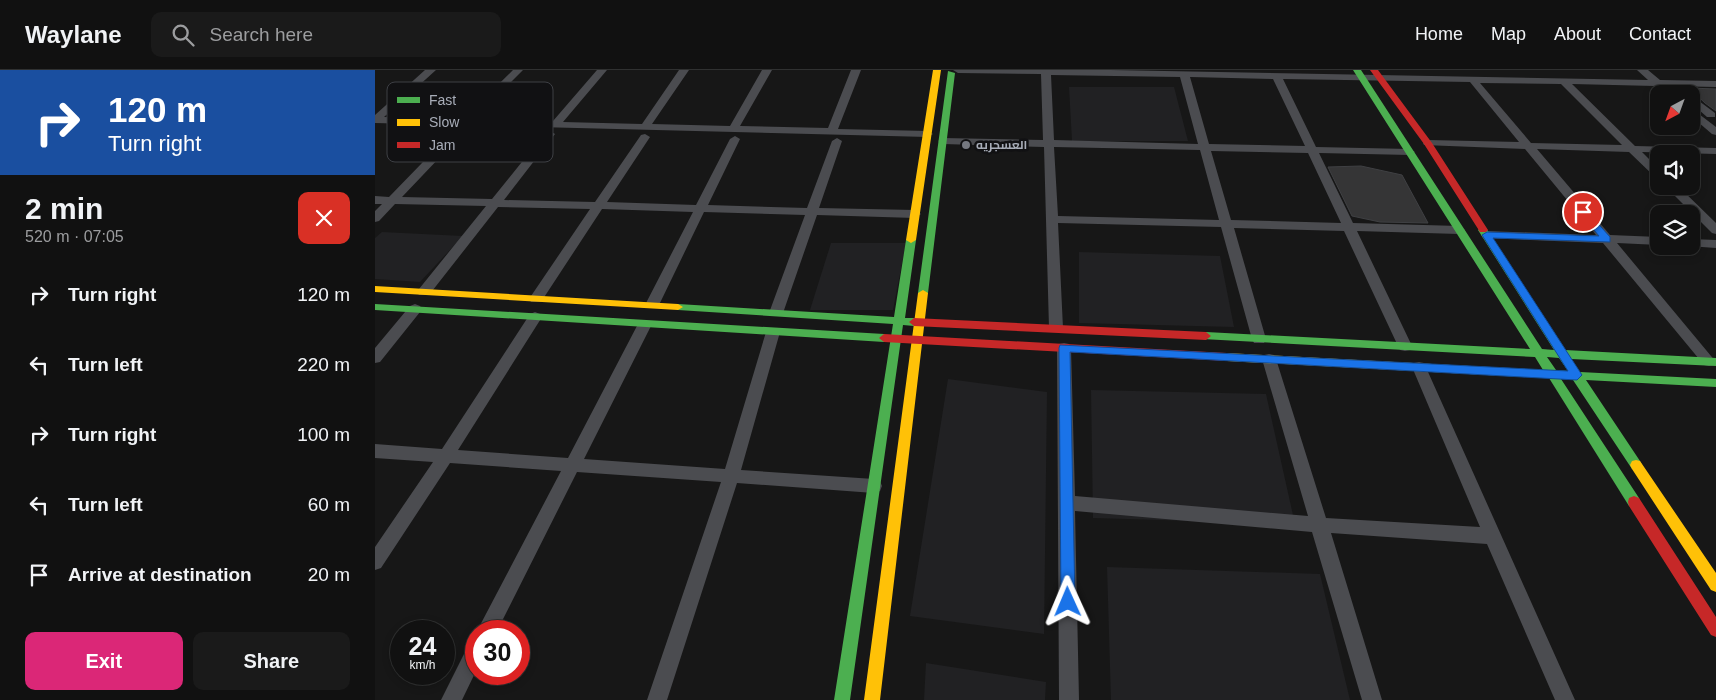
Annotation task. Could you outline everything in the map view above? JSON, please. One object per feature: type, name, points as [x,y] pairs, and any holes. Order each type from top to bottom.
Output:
[{"type":"main road","points":[[842,700],[937,70]]},
{"type":"main road","points":[[872,700],[951,70]]},
{"type":"main road","points":[[1359,74],[1716,630]]},
{"type":"main road","points":[[1377,74],[1428,143],[1562,354],[1711,571],[1716,586]]},
{"type":"main road","points":[[375,289],[920,322],[1713,362]]},
{"type":"main road","points":[[375,307],[773,332],[1716,383]]},
{"type":"street","points":[[418,82],[431,70]]},
{"type":"street","points":[[506,82],[518,70]]},
{"type":"street","points":[[553,128],[602,70]]},
{"type":"street","points":[[536,299],[598,206],[684,70]]},
{"type":"street","points":[[652,306],[734,134],[767,70]]},
{"type":"street","points":[[776,313],[812,211],[856,70]]},
{"type":"street","points":[[957,70],[1277,76],[1377,74],[1563,81],[1716,75]]},
{"type":"street","points":[[1407,70],[1645,72],[1659,76],[1675,85]]},
{"type":"street","points":[[1046,72],[1056,328]]},
{"type":"street","points":[[1184,74],[1259,339]]},
{"type":"street","points":[[1277,76],[1405,346]]},
{"type":"street","points":[[1471,79],[1713,362]]},
{"type":"street","points":[[1563,81],[1650,166]]},
{"type":"street","points":[[1673,83],[1716,84]]},
{"type":"street","points":[[1700,106],[1716,119]]},
{"type":"street","points":[[375,120],[387,109]]},
{"type":"street","points":[[1700,119],[1716,132]]},
{"type":"street","points":[[553,129],[888,138],[928,134]]},
{"type":"street","points":[[943,137],[1406,147]]},
{"type":"street","points":[[1428,143],[1716,151]]},
{"type":"street","points":[[1435,154],[1650,159]]},
{"type":"street","points":[[1700,160],[1716,160]]},
{"type":"street","points":[[375,218],[429,162]]},
{"type":"street","points":[[424,292],[527,162]]},
{"type":"street","points":[[1680,195],[1716,230]]},
{"type":"street","points":[[375,200],[915,214]]},
{"type":"street","points":[[1051,219],[1459,230]]},
{"type":"street","points":[[1487,235],[1650,242]]},
{"type":"street","points":[[1700,243],[1716,244]]},
{"type":"street","points":[[375,358],[415,310]]},
{"type":"street","points":[[375,562],[535,317]]},
{"type":"street","points":[[493,620],[645,324]]},
{"type":"street","points":[[657,700],[731,476],[773,332]]},
{"type":"street","points":[[1064,348],[1069,700]]},
{"type":"street","points":[[1269,359],[1372,700]]},
{"type":"street","points":[[1419,367],[1565,700]]},
{"type":"street","points":[[375,451],[874,486]]},
{"type":"street","points":[[1066,503],[1319,525],[1493,536]]},
{"type":"street","points":[[451,700],[465,673]]},
{"type":"shaded area","points":[[1069,87],[1174,87],[1188,141],[1072,141]]},
{"type":"shaded area","points":[[382,232],[463,236],[420,282],[375,279],[375,238]]},
{"type":"shaded area","points":[[831,243],[906,243],[893,310],[810,310]]},
{"type":"shaded area","points":[[1079,252],[1220,256],[1234,327],[1079,323]]},
{"type":"shaded area","points":[[948,379],[1047,392],[1044,634],[910,616]]},
{"type":"shaded area","points":[[1091,390],[1266,394],[1295,524],[1093,518]]},
{"type":"shaded area","points":[[1107,567],[1320,574],[1350,700],[1111,700]]},
{"type":"shaded area","points":[[926,663],[1046,682],[1045,700],[924,700]]},
{"type":"building","points":[[1700,88],[1716,89],[1716,111],[1700,98]]},
{"type":"building","points":[[1361,166],[1402,175],[1428,223],[1380,222],[1352,216],[1328,167]]},
{"type":"traffic: fast","points":[[1357,70],[1634,502]]},
{"type":"traffic: fast","points":[[923,293],[951,73]]},
{"type":"traffic: fast","points":[[1483,230],[1636,465]]},
{"type":"traffic: fast","points":[[842,700],[911,240]]},
{"type":"traffic: fast","points":[[375,307],[884,338]]},
{"type":"traffic: fast","points":[[678,307],[914,322]]},
{"type":"traffic: fast","points":[[1206,336],[1716,362]]},
{"type":"traffic: fast","points":[[1506,372],[1716,383]]},
{"type":"traffic: slow","points":[[911,240],[937,70]]},
{"type":"traffic: slow","points":[[375,289],[678,307]]},
{"type":"traffic: slow","points":[[872,700],[923,293]]},
{"type":"traffic: slow","points":[[1227,357],[1506,372]]},
{"type":"traffic: slow","points":[[1636,465],[1716,585]]},
{"type":"traffic: jam","points":[[1374,70],[1428,143],[1483,230]]},
{"type":"traffic: jam","points":[[914,322],[1206,336]]},
{"type":"traffic: jam","points":[[884,338],[1227,357]]},
{"type":"traffic: jam","points":[[1634,502],[1716,630]]},
{"type":"place","name":"العسجريه","points":[[966,145]]},
{"type":"route","points":[[1068,602],[1064,348],[1577,375],[1487,235],[1607,240],[1583,212]]}]
